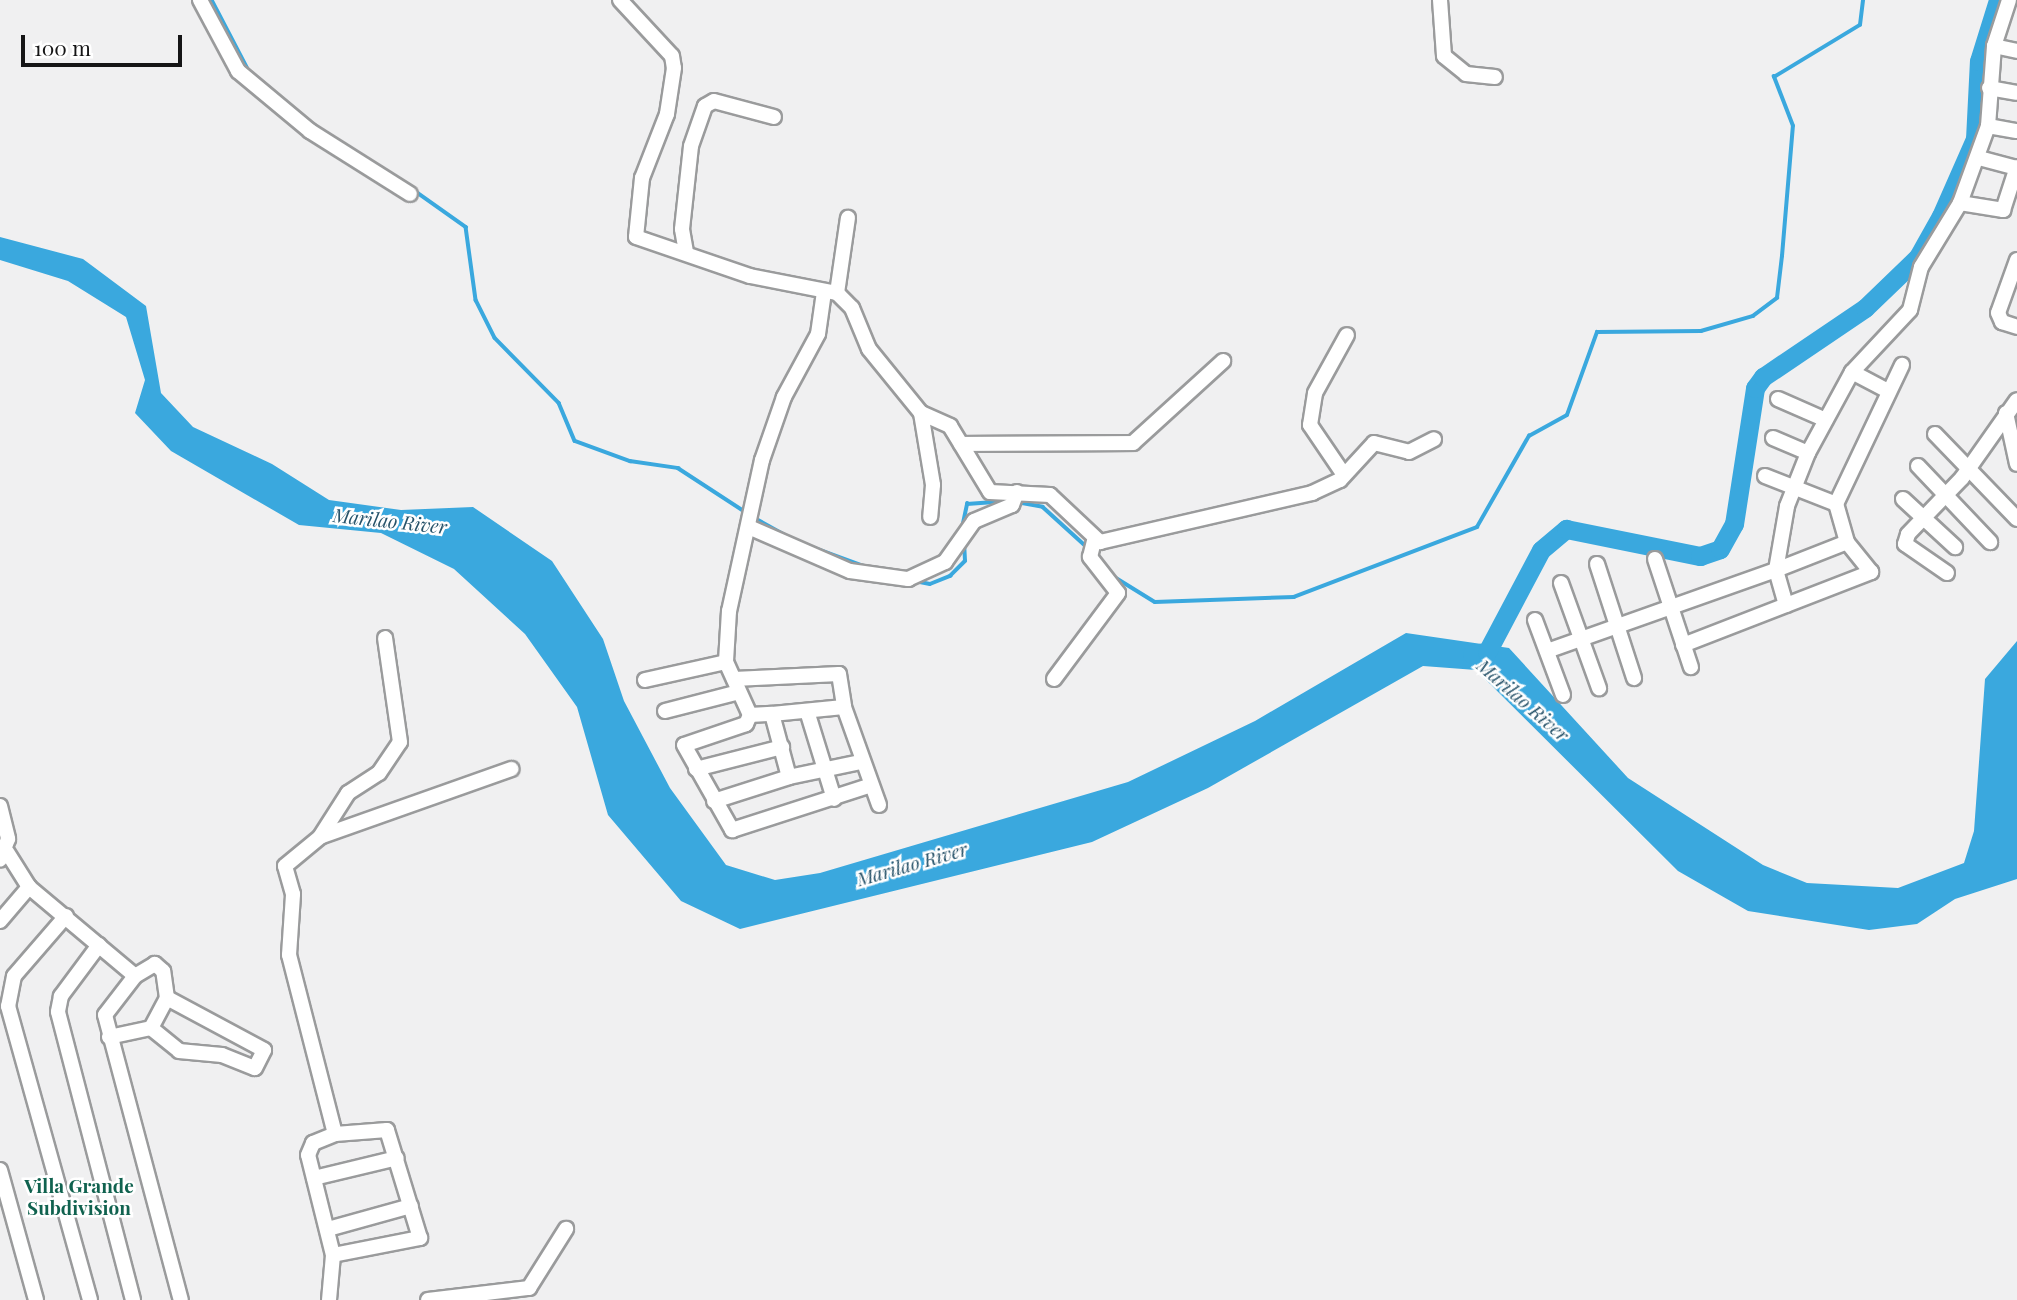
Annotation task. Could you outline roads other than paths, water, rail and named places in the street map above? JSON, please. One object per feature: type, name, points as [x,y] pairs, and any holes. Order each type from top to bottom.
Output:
[{"type":"street","points":[[200,0],[238,71],[310,131],[410,194]]},
{"type":"street","points":[[620,0],[672,56],[674,68],[667,114],[642,178],[636,237],[831,293],[852,309],[869,349],[921,413],[933,485],[930,517]]},
{"type":"street","points":[[1440,0],[1444,56],[1466,74],[1495,77]]},
{"type":"street","points":[[1786,605],[1776,570],[1793,488],[1808,453],[1852,372],[1910,310],[1922,267],[1960,203],[1979,158],[1988,127],[1994,46],[2011,3]]},
{"type":"street","points":[[1994,46],[2017,51]]},
{"type":"street","points":[[1989,88],[2017,93]]},
{"type":"street","points":[[686,252],[682,229],[691,146],[705,106],[714,101],[774,117]]},
{"type":"street","points":[[1988,127],[2017,131]]},
{"type":"street","points":[[1960,203],[2003,210],[2017,168],[1979,158]]},
{"type":"street","points":[[848,218],[831,293],[818,334],[784,397],[762,460],[752,520],[729,611],[726,662],[750,715],[746,724],[685,741],[696,769],[732,830],[868,786]]},
{"type":"street","points":[[2017,260],[1998,313],[2002,322],[2017,327]]},
{"type":"street","points":[[1342,471],[1310,425],[1315,393],[1347,335]]},
{"type":"street","points":[[961,444],[1133,443],[1223,361]]},
{"type":"street","points":[[1683,645],[1871,572],[1847,542],[1836,504],[1902,365]]},
{"type":"street","points":[[1852,372],[1888,391]]},
{"type":"street","points":[[1778,399],[1826,420]]},
{"type":"street","points":[[1947,573],[1905,544],[1970,468],[2017,400]]},
{"type":"street","points":[[921,413],[939,416],[961,444],[982,488],[1050,495],[1094,541]]},
{"type":"street","points":[[2006,413],[2017,464]]},
{"type":"street","points":[[1935,434],[2017,519]]},
{"type":"street","points":[[1773,438],[1808,453]]},
{"type":"street","points":[[1094,541],[1312,493],[1339,480],[1342,471],[1374,443],[1409,452],[1434,439]]},
{"type":"street","points":[[1917,466],[1990,542]]},
{"type":"street","points":[[1765,476],[1836,504]]},
{"type":"street","points":[[752,520],[850,571],[908,579],[945,562],[974,521],[1012,505],[1017,492]]},
{"type":"street","points":[[1903,499],[1955,547]]},
{"type":"street","points":[[1054,679],[1118,593],[1090,557],[1094,541]]},
{"type":"street","points":[[1547,651],[1672,611],[1847,542]]},
{"type":"street","points":[[1655,559],[1691,667]]},
{"type":"street","points":[[1597,564],[1622,625],[1634,678]]},
{"type":"street","points":[[1560,583],[1583,638],[1599,688]]},
{"type":"street","points":[[1535,620],[1563,695]]},
{"type":"street","points":[[335,1135],[289,955],[293,894],[285,866],[320,837],[348,793],[379,773],[400,742],[385,638]]},
{"type":"street","points":[[645,680],[726,662]]},
{"type":"street","points":[[665,711],[736,686],[839,674],[845,707],[868,786],[879,806]]},
{"type":"street","points":[[750,715],[845,707]]},
{"type":"street","points":[[807,711],[834,799]]},
{"type":"street","points":[[772,713],[789,777]]},
{"type":"street","points":[[696,769],[782,747]]},
{"type":"street","points":[[714,801],[789,777],[861,762]]},
{"type":"street","points":[[320,837],[512,769]]},
{"type":"street","points":[[0,806],[4,856],[29,887],[135,976]]},
{"type":"street","points":[[0,921],[29,887]]},
{"type":"street","points":[[66,916],[14,976],[8,1006],[90,1300]]},
{"type":"street","points":[[99,946],[61,996],[58,1012],[133,1300]]},
{"type":"street","points":[[109,1037],[151,1028],[167,998],[160,966],[135,976],[105,1015],[109,1037],[181,1300]]},
{"type":"street","points":[[151,1028],[178,1051],[222,1055],[255,1068],[264,1050],[167,998]]},
{"type":"street","points":[[222,1055],[235,1036]]},
{"type":"street","points":[[330,1300],[333,1255],[309,1148],[335,1135],[387,1130],[420,1238],[333,1255]]},
{"type":"street","points":[[314,1178],[397,1158]]},
{"type":"street","points":[[0,1170],[36,1300]]},
{"type":"street","points":[[328,1229],[411,1206]]},
{"type":"street","points":[[428,1300],[529,1288],[566,1229]]},
{"type":"water","name":"Marilao River","points":[[0,237],[83,259],[146,306],[161,393],[193,427],[272,464],[329,500],[401,510],[473,507],[552,561],[603,639],[624,701],[670,788],[726,865],[775,880],[820,873],[1128,782],[1255,721],[1406,633],[1509,648],[1628,778],[1763,865],[1807,883],[1898,888],[1964,863],[1974,831],[1985,679],[2017,641],[2017,879],[1955,899],[1917,924],[1869,930],[1748,911],[1678,871],[1476,670],[1423,666],[1208,788],[1092,842],[740,929],[681,901],[608,815],[577,707],[525,634],[454,569],[381,533],[299,525],[171,451],[135,413],[145,380],[126,317],[68,281],[0,260]]},
{"type":"waterway","points":[[212,0],[249,71]]},
{"type":"waterway","points":[[1113,576],[1155,602],[1294,597],[1477,527],[1529,436],[1567,415],[1597,332],[1701,331],[1753,316],[1777,298],[1793,126],[1774,77],[1860,25],[1863,0]]},
{"type":"waterway","name":"Marilao River","points":[[1472,654],[1487,652],[1541,550],[1566,529],[1700,556],[1720,549],[1734,524],[1755,388],[1763,377],[1865,308],[1918,257],[1941,216],[1975,139],[1979,61],[1998,0]]},
{"type":"waterway","points":[[391,174],[466,227],[476,300],[495,338],[559,403],[575,441],[630,461],[678,468],[747,513]]},
{"type":"waterway","points":[[962,528],[967,504],[1008,501]]},
{"type":"waterway","points":[[1016,502],[1043,507],[1087,547]]},
{"type":"waterway","points":[[753,517],[789,537]]},
{"type":"waterway","points":[[915,581],[930,584],[950,576],[965,561],[964,543]]},
{"type":"waterway","points":[[809,546],[864,566]]},
{"type":"district","name":"Villa Grande Subdivision","points":[[79,1197]]}]
